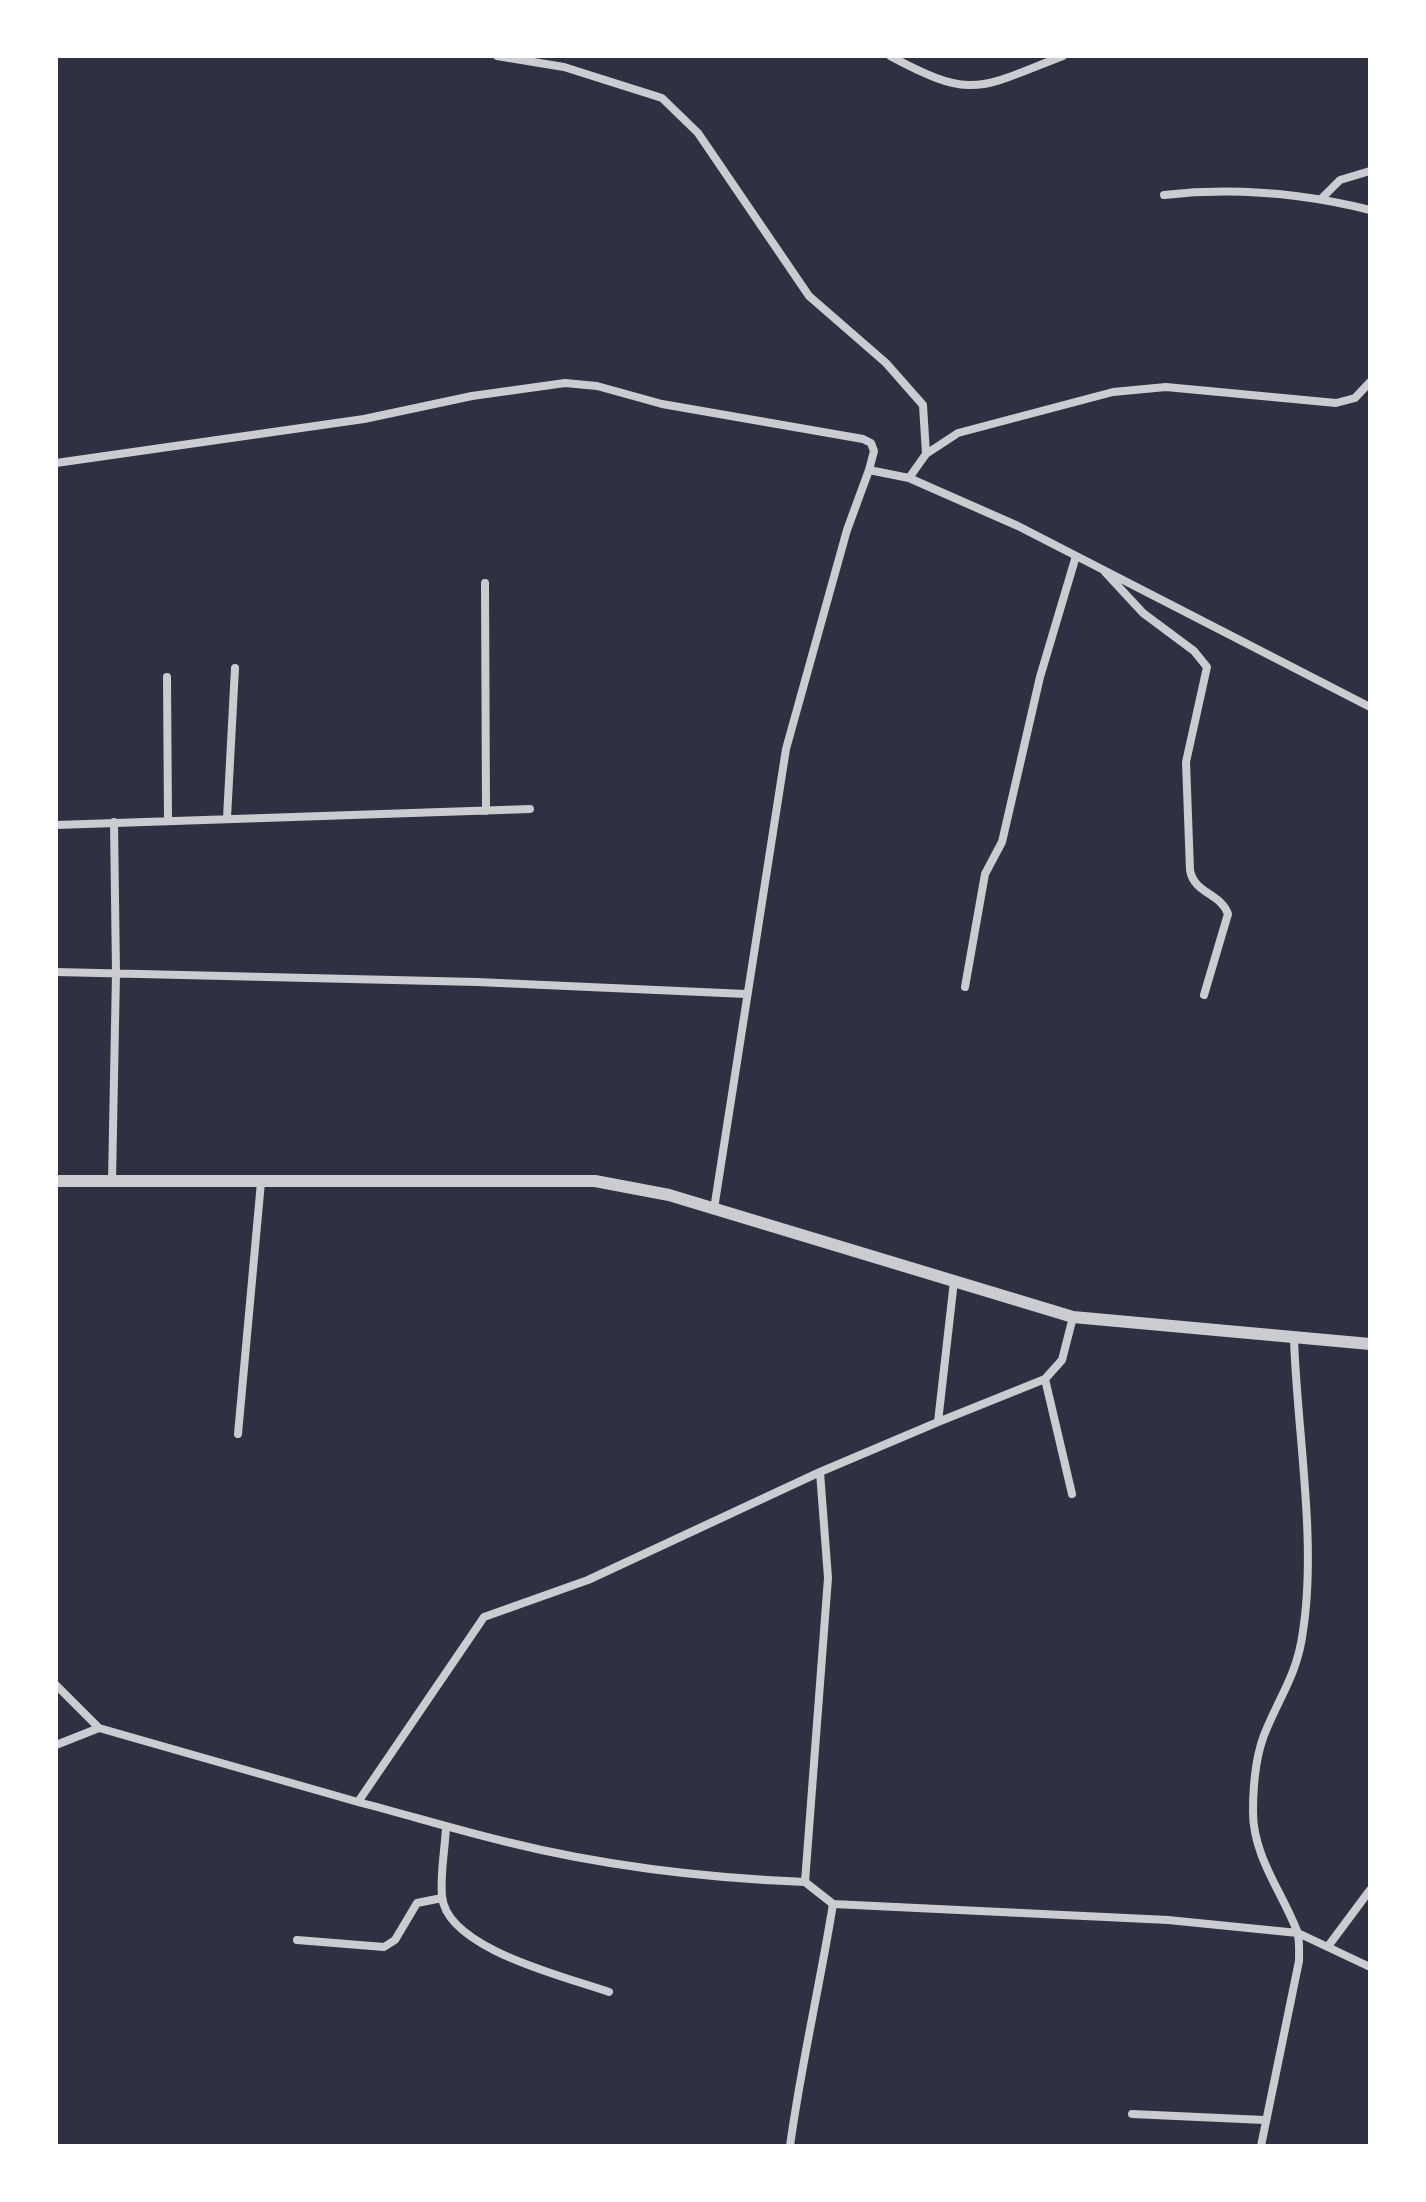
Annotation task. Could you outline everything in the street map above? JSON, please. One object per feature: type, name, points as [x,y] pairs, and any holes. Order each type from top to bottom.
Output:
[{"type":"street","points":[[497,56],[564,67],[662,98],[698,133],[809,296],[886,363],[923,405],[926,454]]},
{"type":"street","points":[[890,56],[935,80],[955,86],[977,87],[1063,56]]},
{"type":"street","points":[[1322,198],[1340,180],[1370,171]]},
{"type":"street","points":[[1164,195],[1218,189],[1322,198],[1370,210]]},
{"type":"street","points":[[909,478],[926,454],[958,433],[1113,392],[1166,387],[1336,403],[1355,398],[1370,382]]},
{"type":"street","points":[[56,463],[364,419],[472,396],[565,383],[597,386],[662,404],[863,439],[871,443],[874,451],[869,470],[847,530],[786,749],[714,1209]]},
{"type":"street","points":[[869,470],[909,478],[1099,566],[1370,707]]},
{"type":"street","points":[[965,987],[985,874],[1002,842],[1040,677],[1076,556]]},
{"type":"street","points":[[1099,566],[1143,613],[1194,651],[1207,667],[1186,762],[1190,870],[1194,885],[1221,902],[1228,914],[1204,995]]},
{"type":"street","points":[[485,583],[486,811]]},
{"type":"street","points":[[227,818],[235,668]]},
{"type":"street","points":[[167,677],[168,820]]},
{"type":"street","points":[[56,825],[530,809]]},
{"type":"street","points":[[112,1181],[116,973],[114,822]]},
{"type":"street","points":[[56,972],[477,982],[746,994]]},
{"type":"street","points":[[56,1181],[595,1181],[669,1195],[1073,1317],[1370,1344]]},
{"type":"street","points":[[238,1434],[261,1182]]},
{"type":"street","points":[[938,1422],[954,1281]]},
{"type":"street","points":[[358,1802],[484,1617],[588,1580],[820,1472],[1045,1379],[1062,1360],[1073,1317]]},
{"type":"street","points":[[1261,2146],[1299,1961],[1298,1933],[1276,1892],[1254,1827],[1253,1809],[1257,1762],[1265,1731],[1291,1684],[1304,1627],[1307,1550],[1294,1339]]},
{"type":"street","points":[[1045,1379],[1072,1494]]},
{"type":"street","points":[[805,1882],[828,1578],[820,1472]]},
{"type":"street","points":[[56,1685],[99,1728],[446,1827],[585,1858],[708,1877],[805,1882],[833,1904],[1168,1920],[1298,1933],[1370,1967]]},
{"type":"street","points":[[56,1745],[99,1728]]},
{"type":"street","points":[[446,1827],[442,1898],[457,1924],[499,1953],[609,1992]]},
{"type":"street","points":[[1329,1945],[1370,1890]]},
{"type":"street","points":[[297,1940],[384,1947],[395,1940],[417,1903],[442,1898]]},
{"type":"street","points":[[790,2146],[802,2058],[821,1978],[833,1904]]},
{"type":"street","points":[[1132,2114],[1264,2120]]}]
